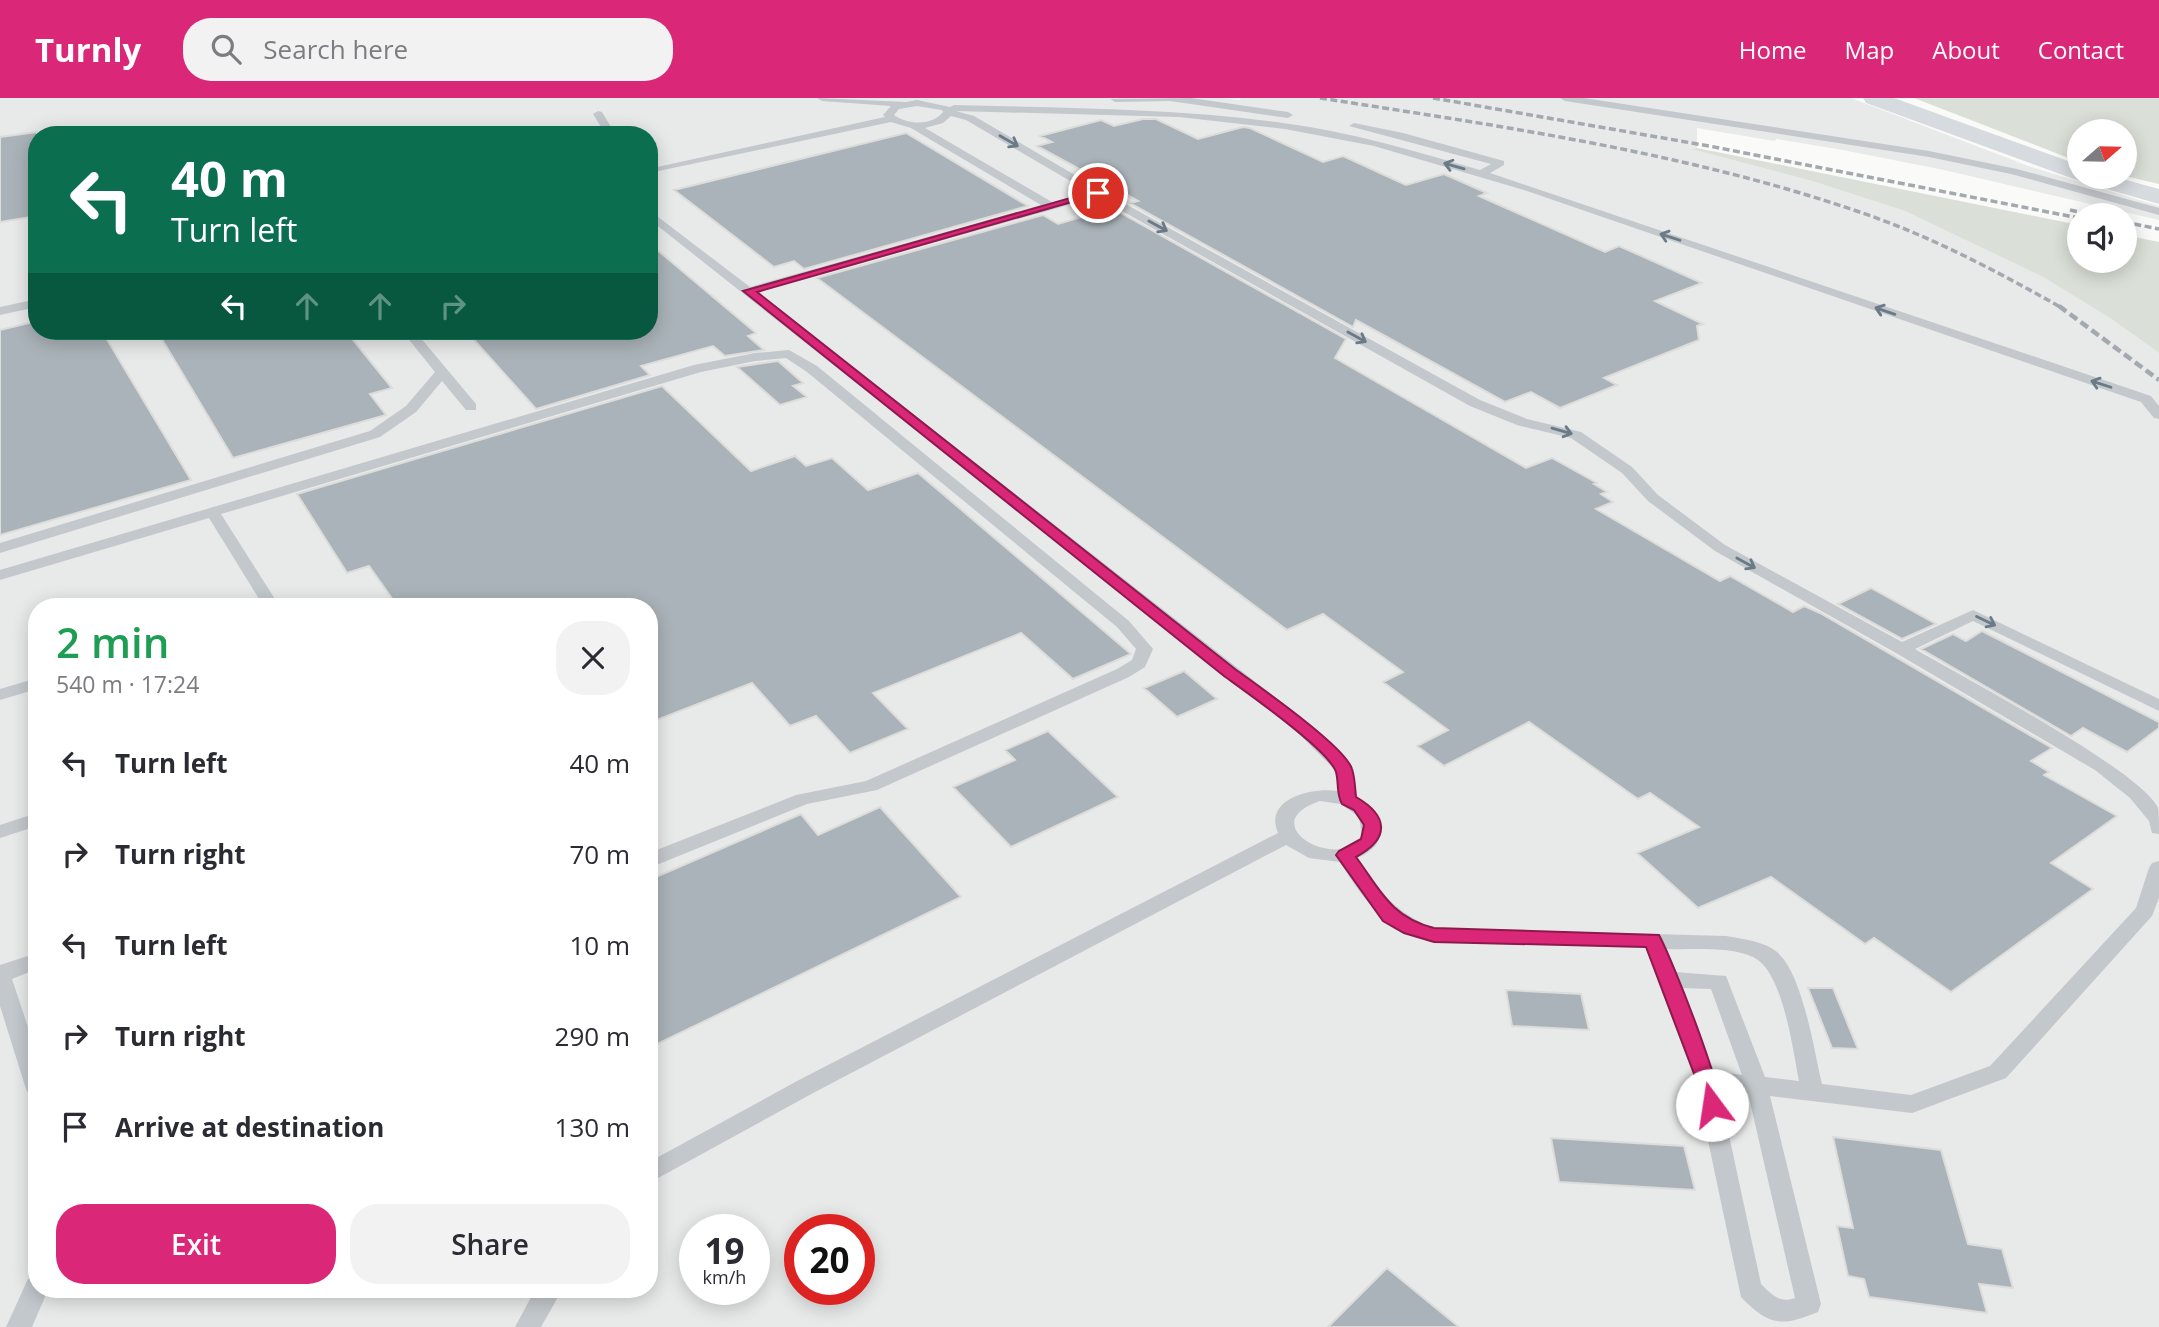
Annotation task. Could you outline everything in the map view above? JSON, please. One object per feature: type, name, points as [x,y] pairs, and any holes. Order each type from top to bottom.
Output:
[{"type":"highway","points":[[1874,98],[2067,169]]},
{"type":"highway","points":[[2131,189],[2159,197]]},
{"type":"lane","points":[[822,98],[928,103],[970,118],[1098,193],[1475,402],[1522,422],[1576,435],[1627,470],[1653,498],[1720,548],[1902,649],[2101,765],[2137,794],[2158,820],[2159,828]]},
{"type":"lane","points":[[1109,99],[1170,98],[1322,121]]},
{"type":"lane","points":[[1565,98],[1929,154],[2026,175],[2159,212]]},
{"type":"lane","points":[[891,119],[888,115],[890,111],[905,104]]},
{"type":"lane","points":[[946,110],[1030,108],[1180,114],[1285,126],[1376,143],[1481,174],[2146,399],[2159,415]]},
{"type":"lane","points":[[913,125],[940,120],[946,110]]},
{"type":"lane","points":[[598,114],[605,126]]},
{"type":"lane","points":[[658,173],[891,119],[913,125],[1050,206]]},
{"type":"lane","points":[[1348,125],[1399,135],[1500,163],[1481,174]]},
{"type":"lane","points":[[748,291],[1098,193]]},
{"type":"lane","points":[[658,220],[1229,672],[1303,727],[1344,768],[1348,800]]},
{"type":"lane","points":[[0,311],[28,305]]},
{"type":"lane","points":[[415,340],[471,407]]},
{"type":"lane","points":[[0,575],[699,368],[755,357],[789,354],[812,369],[1123,624],[1146,649],[1139,663],[1122,673],[870,786],[803,799],[658,857]]},
{"type":"lane","points":[[0,548],[375,434],[411,409],[442,373]]},
{"type":"lane","points":[[212,511],[266,598]]},
{"type":"lane","points":[[1902,649],[1973,615],[2159,706]]},
{"type":"lane","points":[[0,695],[28,686]]},
{"type":"lane","points":[[1319,795],[1348,800],[1368,815],[1373,825],[1373,835],[1368,844],[1358,851],[1345,855],[1315,854],[1301,849],[1287,836],[1283,821],[1286,811],[1293,803],[1319,795]]},
{"type":"lane","points":[[0,832],[28,822]]},
{"type":"lane","points":[[658,1168],[807,1086],[1287,836]]},
{"type":"lane","points":[[1345,855],[1389,916],[1411,929],[1434,935],[1726,943],[1755,949],[1772,958],[1786,988],[1813,1093]]},
{"type":"lane","points":[[1706,1079],[1912,1104],[1998,1072],[2145,911],[2159,868]]},
{"type":"lane","points":[[1653,940],[1706,1079],[1750,1289],[1769,1309],[1792,1312],[1809,1304],[1757,1086],[1719,982],[1668,979]]},
{"type":"lane","points":[[28,964],[0,974],[28,1061]]},
{"type":"lane","points":[[19,1327],[32,1298]]},
{"type":"lane","points":[[528,1327],[543,1298]]},
{"type":"shaded area","points":[[0,98],[1851,98],[2031,167],[2067,178],[2067,189],[2103,189],[2159,206],[2159,220],[2137,215],[2137,203],[2086,203],[1944,170],[1777,139],[1774,141],[1697,128],[1697,148],[1691,149],[1812,181],[1905,211],[2043,277],[2110,318],[2159,353],[2159,1327],[0,1327]]},
{"type":"shaded area","points":[[1914,98],[2159,98],[2159,184],[2137,179],[2137,119],[2067,119],[2067,157]]},
{"type":"shaded area","points":[[1697,148],[2067,223],[2067,273],[2137,273],[2137,237],[2159,242],[2159,353],[2110,318],[2043,277],[1905,211],[1812,181],[1691,149]]},
{"type":"building","points":[[1143,119],[1156,119],[1198,139],[1243,127],[1250,128],[1323,162],[1343,156],[1406,185],[1444,174],[1487,193],[1479,196],[1605,252],[1619,246],[1702,283],[1655,301],[1703,324],[1697,326],[1699,340],[1604,378],[1617,385],[1560,408],[1531,392],[1505,402],[1356,320],[1353,327],[1130,203],[1138,201],[1037,146],[1052,142],[1040,136],[1101,120],[1114,126]]},
{"type":"building","points":[[28,133],[28,217],[0,222],[0,137]]},
{"type":"building","points":[[906,133],[1028,206],[804,269],[794,261],[774,267],[674,190]]},
{"type":"building","points":[[1112,208],[1346,339],[1335,358],[1526,468],[1552,458],[1597,483],[1594,484],[1607,492],[1601,494],[1613,502],[1596,509],[1720,581],[1730,576],[1793,612],[1804,606],[1820,613],[2052,748],[2031,761],[2049,772],[2044,775],[2117,816],[2051,863],[2093,889],[1951,992],[1874,938],[1865,944],[1771,877],[1698,908],[1637,853],[1699,827],[1650,793],[1638,799],[1529,722],[1444,766],[1417,746],[1448,730],[1383,682],[1403,672],[1323,614],[1287,630],[817,278],[1043,215],[1058,224]]},
{"type":"building","points":[[658,251],[756,333],[748,336],[764,350],[725,356],[713,346],[641,366],[650,375],[536,409],[474,340],[658,340]]},
{"type":"building","points":[[28,323],[28,340],[107,340],[191,480],[0,535],[0,330]]},
{"type":"building","points":[[162,340],[353,340],[392,388],[370,394],[386,415],[233,458]]},
{"type":"building","points":[[778,361],[803,383],[793,386],[807,397],[780,405],[737,367]]},
{"type":"building","points":[[662,386],[751,471],[795,456],[806,466],[832,458],[868,490],[918,473],[1131,654],[1073,679],[1021,633],[873,693],[908,729],[850,753],[816,716],[790,726],[752,683],[658,720],[658,598],[392,598],[369,566],[347,573],[297,494]]},
{"type":"building","points":[[1871,588],[1936,624],[1902,639],[1838,604]]},
{"type":"building","points":[[1982,631],[2159,722],[2159,728],[2127,752],[2083,728],[2071,736],[1921,649],[1953,634],[1966,641]]},
{"type":"building","points":[[1184,671],[1217,699],[1177,717],[1144,688]]},
{"type":"building","points":[[1048,731],[1118,797],[1011,847],[953,787],[1015,760],[1005,750]]},
{"type":"building","points":[[880,807],[961,897],[658,1044],[658,876],[801,814],[818,835]]},
{"type":"building","points":[[1808,988],[1833,988],[1858,1049],[1832,1048]]},
{"type":"building","points":[[1506,990],[1581,994],[1589,1030],[1512,1026]]},
{"type":"building","points":[[1833,1137],[1941,1150],[1968,1244],[2002,1249],[2013,1288],[1979,1284],[1987,1313],[1869,1297],[1864,1279],[1848,1276],[1837,1226],[1853,1228]]},
{"type":"building","points":[[1551,1138],[1684,1146],[1695,1190],[1559,1182]]},
{"type":"building","points":[[1387,1268],[1459,1327],[1328,1327]]},
{"type":"railway","points":[[1320,98],[1598,144],[1736,175],[1804,194],[1871,216],[1945,246],[2061,307]]},
{"type":"railway","points":[[1433,98],[1709,146],[2067,216]]},
{"type":"railway","points":[[2137,225],[2159,229]]},
{"type":"railway","points":[[2061,307],[2159,380]]},
{"type":"route","points":[[1098,193],[748,291],[1229,672],[1303,727],[1325,748],[1344,768],[1348,800],[1360,806],[1373,825],[1373,835],[1368,844],[1345,855],[1389,916],[1411,929],[1434,935],[1468,938],[1653,940],[1706,1079],[1712,1105]]}]
